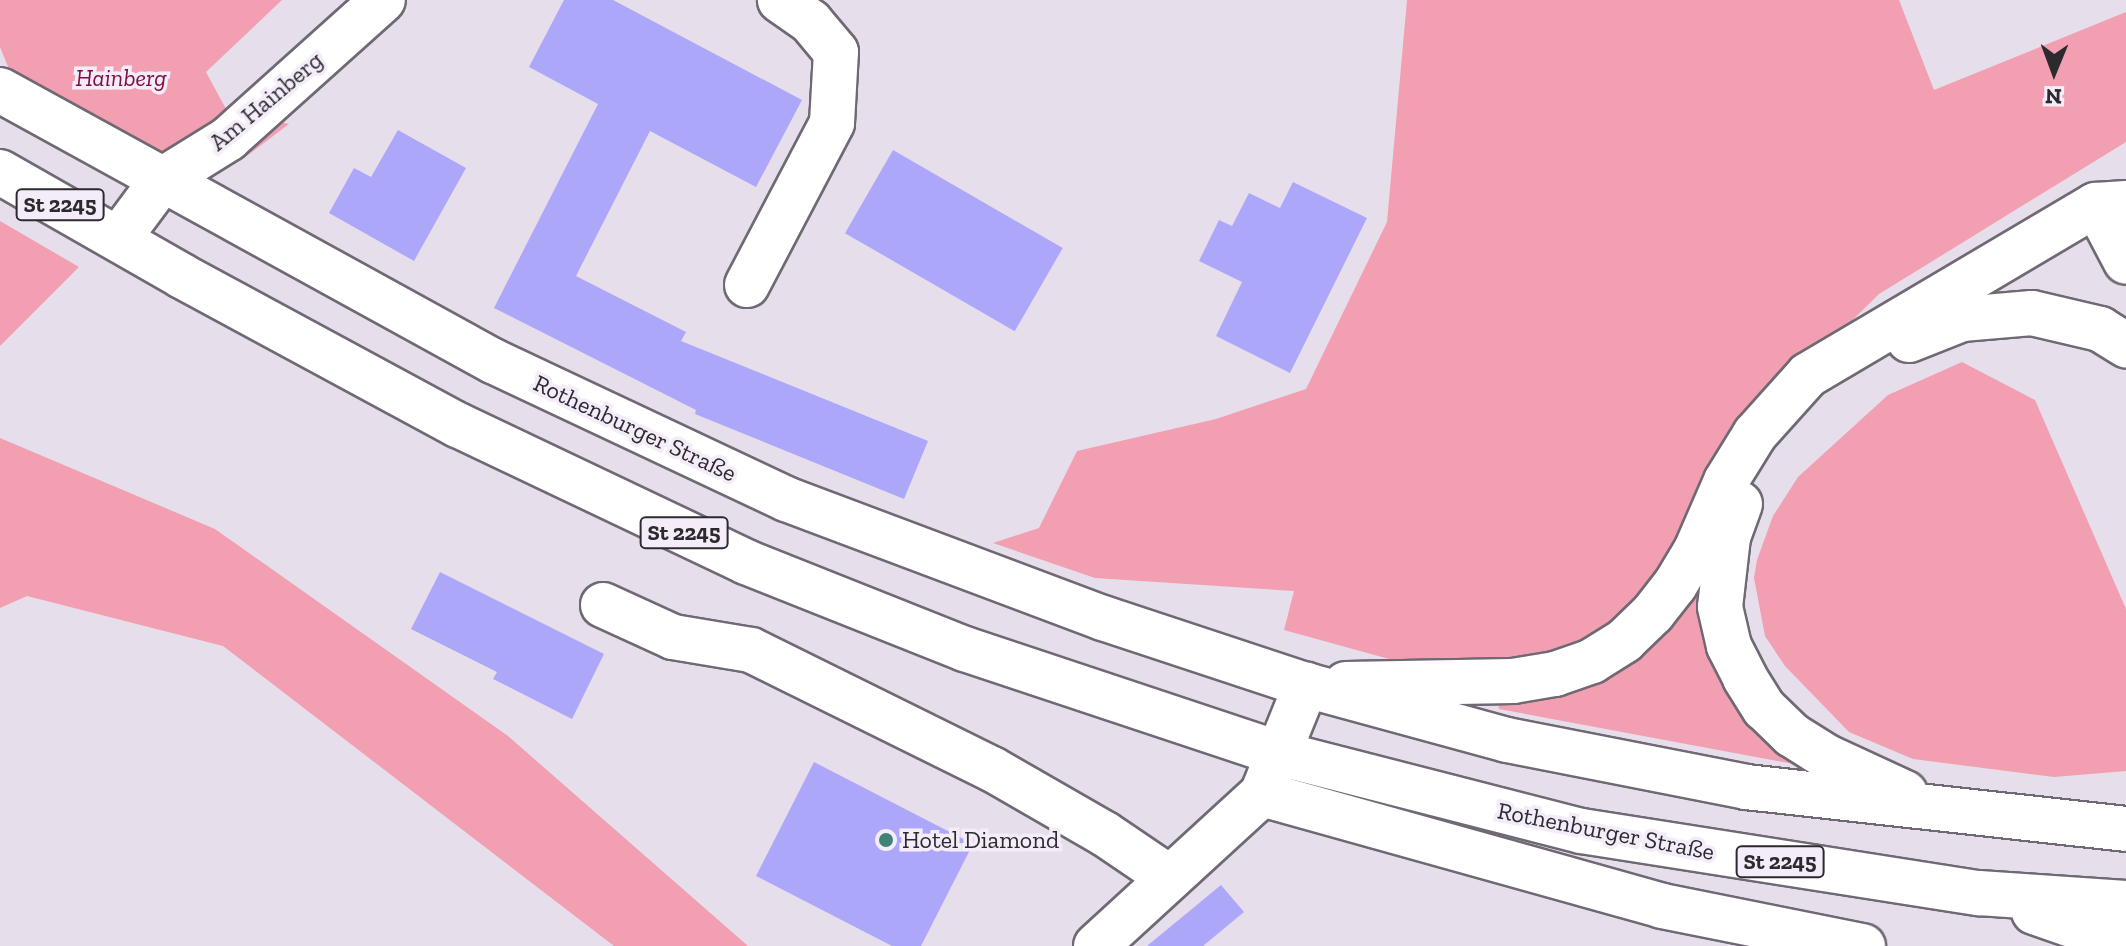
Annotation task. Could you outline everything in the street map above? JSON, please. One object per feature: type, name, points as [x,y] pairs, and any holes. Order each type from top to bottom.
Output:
[{"type":"main road","name":"Am Hainberg","points":[[119,238],[162,180],[228,139],[383,0]]},
{"type":"main road","points":[[747,285],[832,123],[836,52],[811,22],[780,0]]},
{"type":"main road","name":"Rothenburger Straße","points":[[0,90],[493,361],[786,499],[1103,618],[1306,685],[1507,740],[1746,787],[2126,829]]},
{"type":"main road","name":"Rothenburger Straße","points":[[0,172],[182,276],[458,425],[746,562],[965,649],[1281,754],[1581,831],[1979,893],[2126,903]]},
{"type":"main road","points":[[1096,946],[1262,794],[1281,754],[1306,685],[1513,681],[1555,674],[1603,655],[1624,641],[1653,613],[1675,585],[1696,550],[1726,481],[1755,434],[1808,375],[2111,204],[2126,262]]},
{"type":"main road","points":[[1944,811],[1827,757],[1792,735],[1764,708],[1729,646],[1720,607],[1728,537],[1742,501],[1761,466],[1813,401],[1918,335],[1962,319],[2032,313],[2100,329],[2126,345]]},
{"type":"main road","points":[[603,605],[673,637],[751,650],[992,769],[1105,834],[1170,878]]},
{"type":"main road","name":"Rothenburger Straße","points":[[1262,794],[1662,906],[1863,946]]},
{"type":"main road","points":[[1979,893],[2126,944]]},
{"type":"green space","name":"Hainberg","points":[[0,0],[282,0],[206,72],[226,109],[289,124],[248,155],[220,167],[159,176],[26,111],[0,47]]},
{"type":"green space","points":[[1407,0],[1899,0],[1934,90],[2126,12],[2126,142],[1879,294],[1759,412],[1633,613],[1559,659],[1429,670],[1284,630],[1294,591],[1095,578],[993,543],[1039,528],[1077,451],[1216,419],[1306,389],[1387,222]]},
{"type":"green space","points":[[0,221],[79,267],[0,346]]},
{"type":"green space","points":[[1962,362],[2035,400],[2126,609],[2126,771],[2054,777],[1913,759],[1849,732],[1785,666],[1765,636],[1754,578],[1757,560],[1773,516],[1798,477],[1888,395]]},
{"type":"green space","points":[[0,438],[215,529],[508,736],[748,946],[614,946],[223,646],[27,596],[0,608]]},
{"type":"green space","points":[[1702,583],[1708,647],[1719,676],[1733,699],[1794,758],[1794,764],[1499,709],[1498,701]]},
{"type":"building","points":[[564,0],[613,0],[802,100],[756,187],[650,131],[576,276],[686,332],[681,341],[928,441],[904,499],[695,414],[696,410],[494,308],[598,104],[529,67]]},
{"type":"building","points":[[398,130],[466,168],[414,261],[329,213],[354,168],[371,177]]},
{"type":"building","points":[[893,150],[1063,248],[1015,331],[845,233]]},
{"type":"building","points":[[1293,182],[1367,218],[1290,373],[1216,336],[1242,282],[1199,261],[1219,220],[1232,226],[1249,193],[1280,208]]},
{"type":"building","points":[[440,572],[604,654],[572,719],[493,679],[497,672],[411,629]]},
{"type":"building","points":[[814,762],[973,844],[921,946],[892,946],[756,876]]},
{"type":"building","points":[[1221,885],[1244,912],[1203,946],[1147,946]]},
{"type":"place","name":"Hotel Diamond","points":[[886,840]]}]
